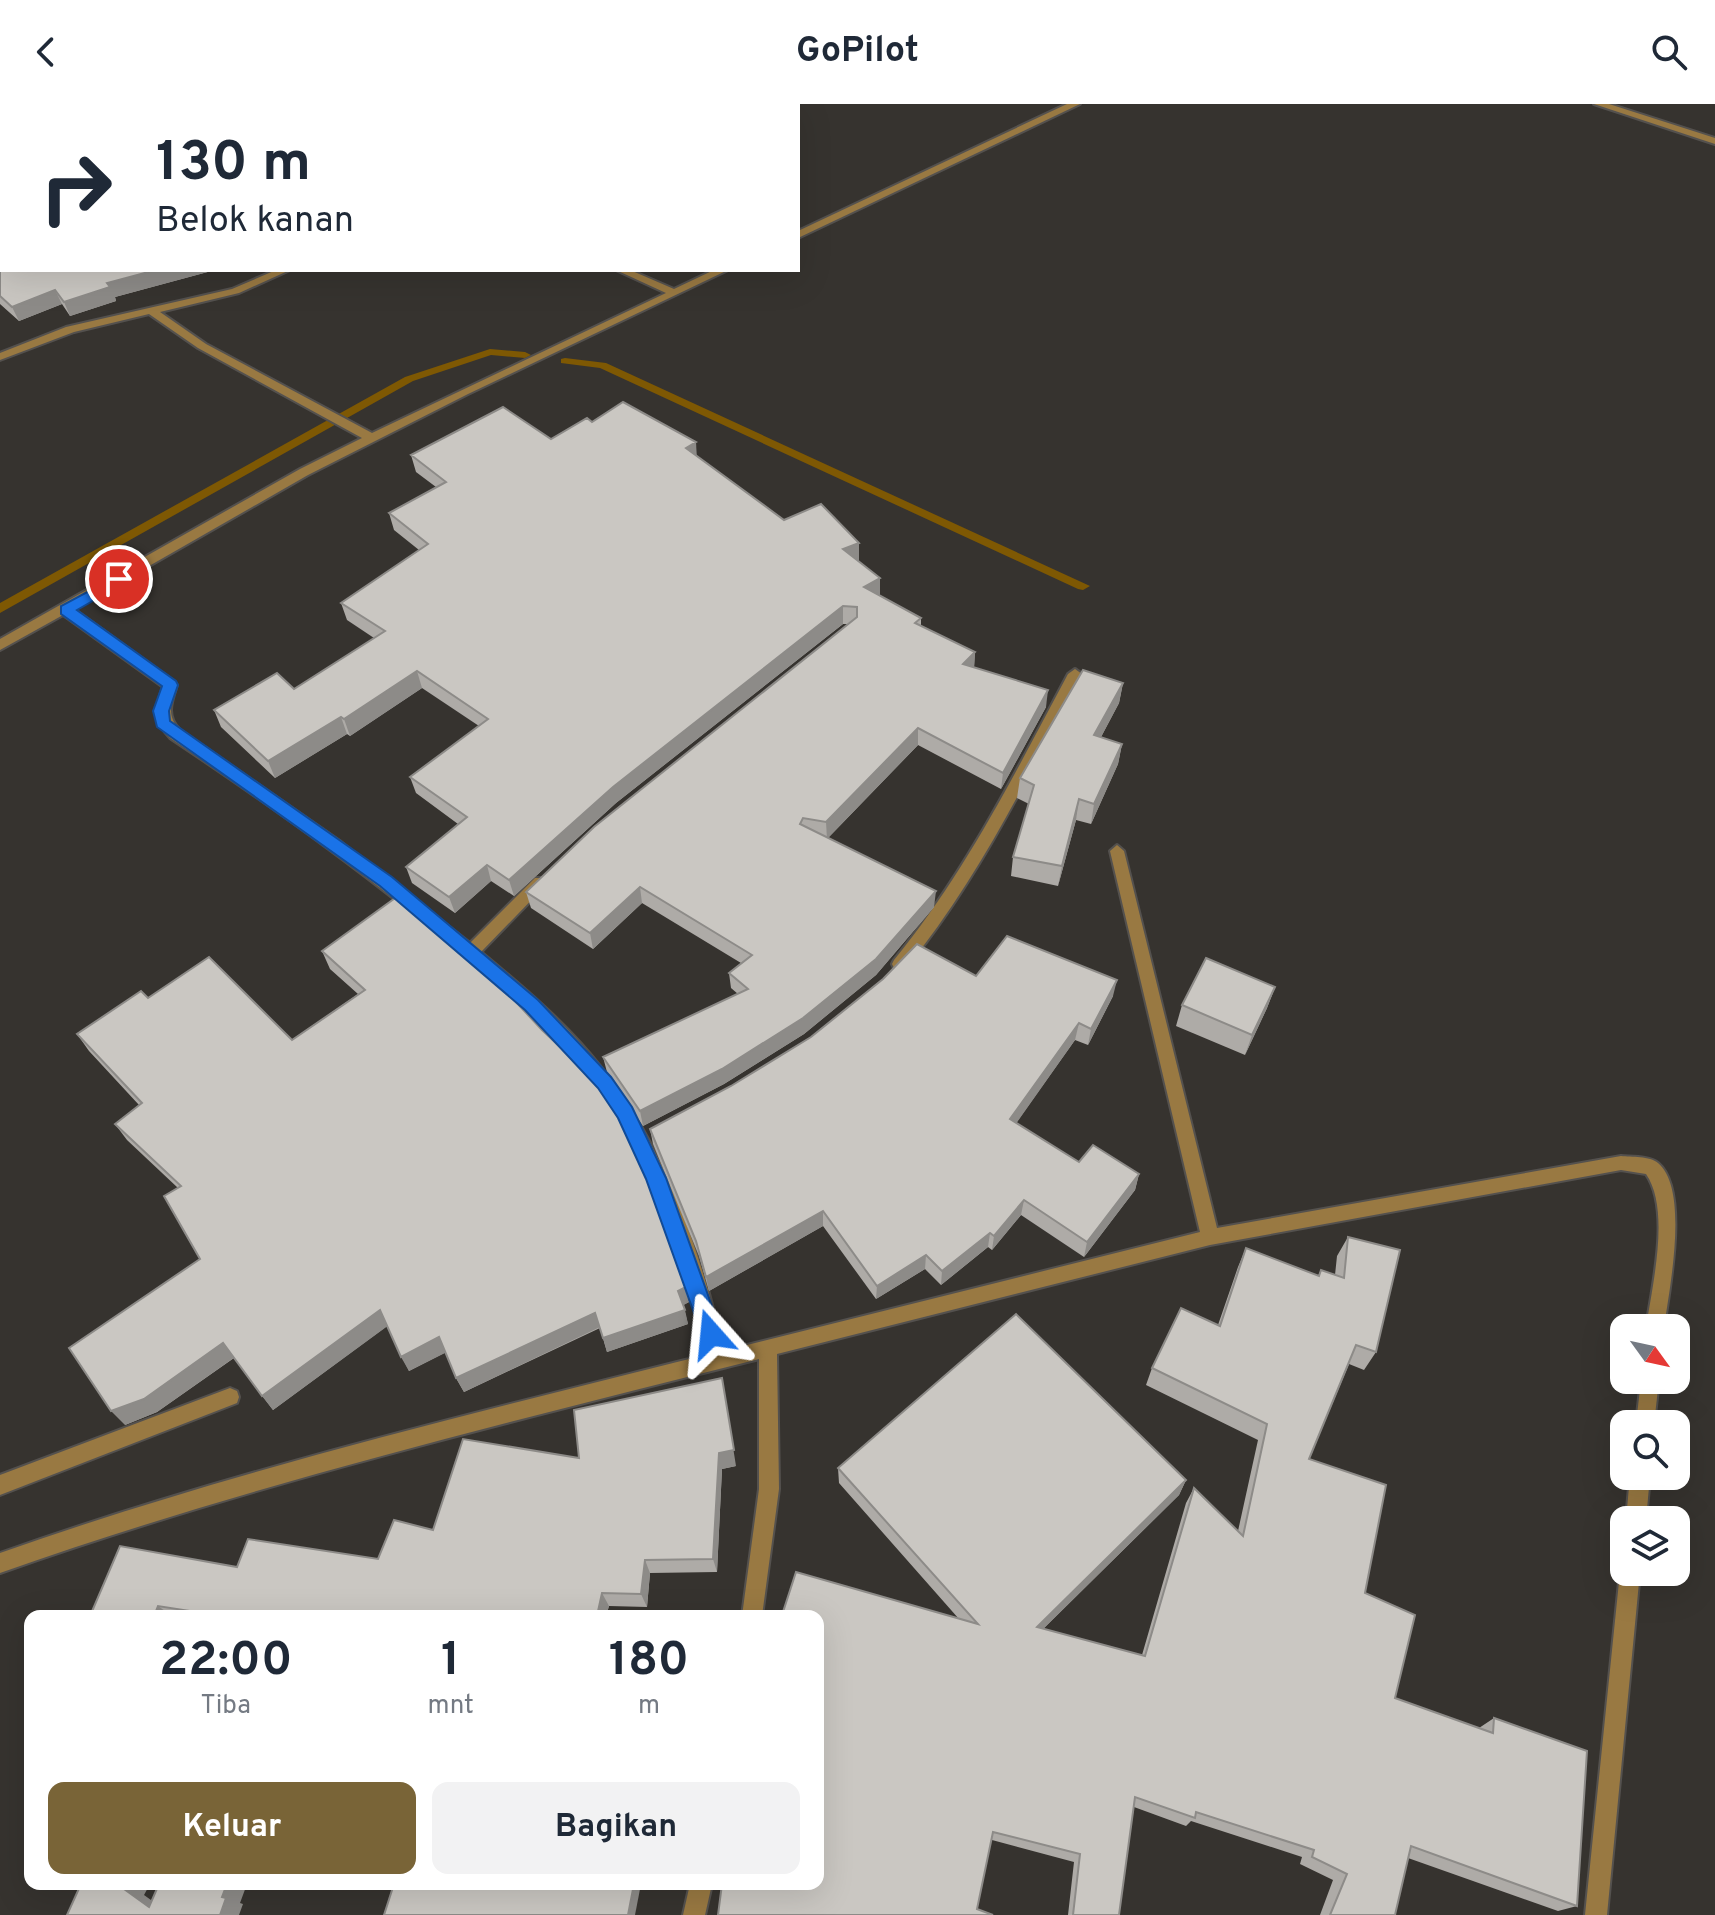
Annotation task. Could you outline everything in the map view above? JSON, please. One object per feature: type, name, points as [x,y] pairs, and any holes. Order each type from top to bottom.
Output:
[{"type":"street","points":[[800,234],[1075,104]]},
{"type":"street","points":[[1599,104],[1715,141]]},
{"type":"street","points":[[0,357],[70,329],[235,291],[280,272]]},
{"type":"street","points":[[626,272],[675,293]]},
{"type":"street","points":[[0,645],[304,472],[719,272]]},
{"type":"street","points":[[152,311],[202,346],[371,438]]},
{"type":"street","points":[[66,610],[170,685],[161,711],[163,723],[175,734],[386,881],[471,952],[575,1049],[605,1082],[645,1136],[694,1281],[716,1363]]},
{"type":"street","points":[[884,980],[934,925],[963,882],[1075,674]]},
{"type":"street","points":[[1117,851],[1210,1237]]},
{"type":"street","points":[[471,952],[551,871]]},
{"type":"street","points":[[0,1563],[116,1522],[343,1455],[768,1351],[1210,1237],[1606,1166],[1640,1163],[1661,1178],[1666,1199],[1656,1314]]},
{"type":"street","points":[[753,1610],[769,1489],[768,1351]]},
{"type":"street","points":[[0,1485],[230,1397]]},
{"type":"street","points":[[1596,1915],[1629,1586]]},
{"type":"street","points":[[694,1915],[700,1890]]},
{"type":"building","points":[[0,272],[148,272],[107,283],[110,287],[64,302],[55,290],[12,307],[0,296]]},
{"type":"building","points":[[623,402],[696,442],[686,448],[784,520],[821,504],[859,543],[843,549],[880,578],[864,587],[921,618],[915,623],[975,652],[963,664],[1048,690],[1003,773],[918,728],[826,822],[803,818],[800,824],[936,891],[876,959],[803,1018],[722,1069],[640,1111],[603,1057],[748,989],[729,973],[752,955],[640,887],[590,933],[526,892],[594,827],[857,617],[857,607],[843,606],[613,787],[509,880],[487,865],[449,897],[406,867],[467,817],[410,777],[488,719],[417,671],[344,719],[341,717],[268,761],[214,710],[277,673],[294,689],[385,631],[341,603],[428,544],[389,513],[446,482],[411,455],[503,407],[551,439],[587,418],[592,422]]},
{"type":"building","points":[[1083,670],[1123,683],[1094,735],[1122,744],[1094,804],[1079,799],[1062,866],[1013,857],[1034,785],[1020,778]]},
{"type":"building","points":[[398,896],[486,970],[575,1061],[581,1057],[630,1137],[660,1203],[686,1287],[678,1291],[685,1310],[603,1338],[595,1313],[456,1378],[439,1337],[401,1357],[380,1310],[262,1396],[223,1343],[144,1399],[111,1411],[69,1348],[200,1259],[164,1196],[181,1186],[115,1124],[142,1103],[77,1034],[141,991],[148,998],[209,957],[292,1040],[365,990],[322,951]]},
{"type":"building","points":[[1007,936],[1117,980],[1091,1029],[1079,1023],[1010,1119],[1079,1162],[1093,1145],[1139,1174],[1087,1242],[1024,1200],[994,1236],[990,1233],[942,1271],[926,1255],[877,1286],[823,1211],[706,1277],[696,1241],[650,1129],[731,1086],[811,1037],[883,979],[917,944],[976,976]]},
{"type":"building","points":[[1206,958],[1275,987],[1252,1035],[1182,1005]]},
{"type":"building","points":[[1348,1237],[1400,1250],[1376,1352],[1356,1345],[1309,1459],[1386,1485],[1365,1593],[1415,1615],[1395,1698],[1493,1733],[1494,1718],[1587,1751],[1577,1906],[1411,1846],[1395,1915],[1330,1915],[1347,1874],[1312,1857],[1314,1850],[1196,1812],[1195,1818],[1135,1797],[1119,1915],[1073,1915],[1080,1854],[993,1832],[977,1909],[993,1915],[718,1915],[721,1890],[824,1890],[824,1610],[784,1610],[796,1572],[978,1624],[838,1468],[1016,1314],[1186,1480],[1037,1627],[1145,1656],[1194,1488],[1243,1536],[1267,1424],[1152,1368],[1181,1308],[1220,1326],[1246,1248],[1319,1276],[1321,1270],[1344,1278]]},
{"type":"building","points":[[722,1378],[734,1450],[719,1453],[713,1559],[645,1560],[641,1594],[602,1593],[598,1610],[184,1610],[158,1606],[156,1610],[93,1610],[120,1546],[237,1567],[248,1539],[378,1559],[394,1520],[433,1530],[463,1439],[579,1458],[574,1410]]},
{"type":"building","points":[[78,1890],[125,1890],[149,1907],[156,1890],[225,1890],[222,1897],[226,1898],[220,1915],[67,1915]]},
{"type":"building","points":[[392,1890],[633,1890],[628,1915],[384,1915]]},
{"type":"waterway","points":[[0,609],[409,379],[490,352],[525,355]]},
{"type":"waterway","points":[[565,361],[602,365],[1083,586]]},
{"type":"route","points":[[119,579],[66,610],[170,685],[161,711],[163,723],[386,881],[532,1005],[605,1082],[625,1113],[656,1178],[711,1334]]}]
